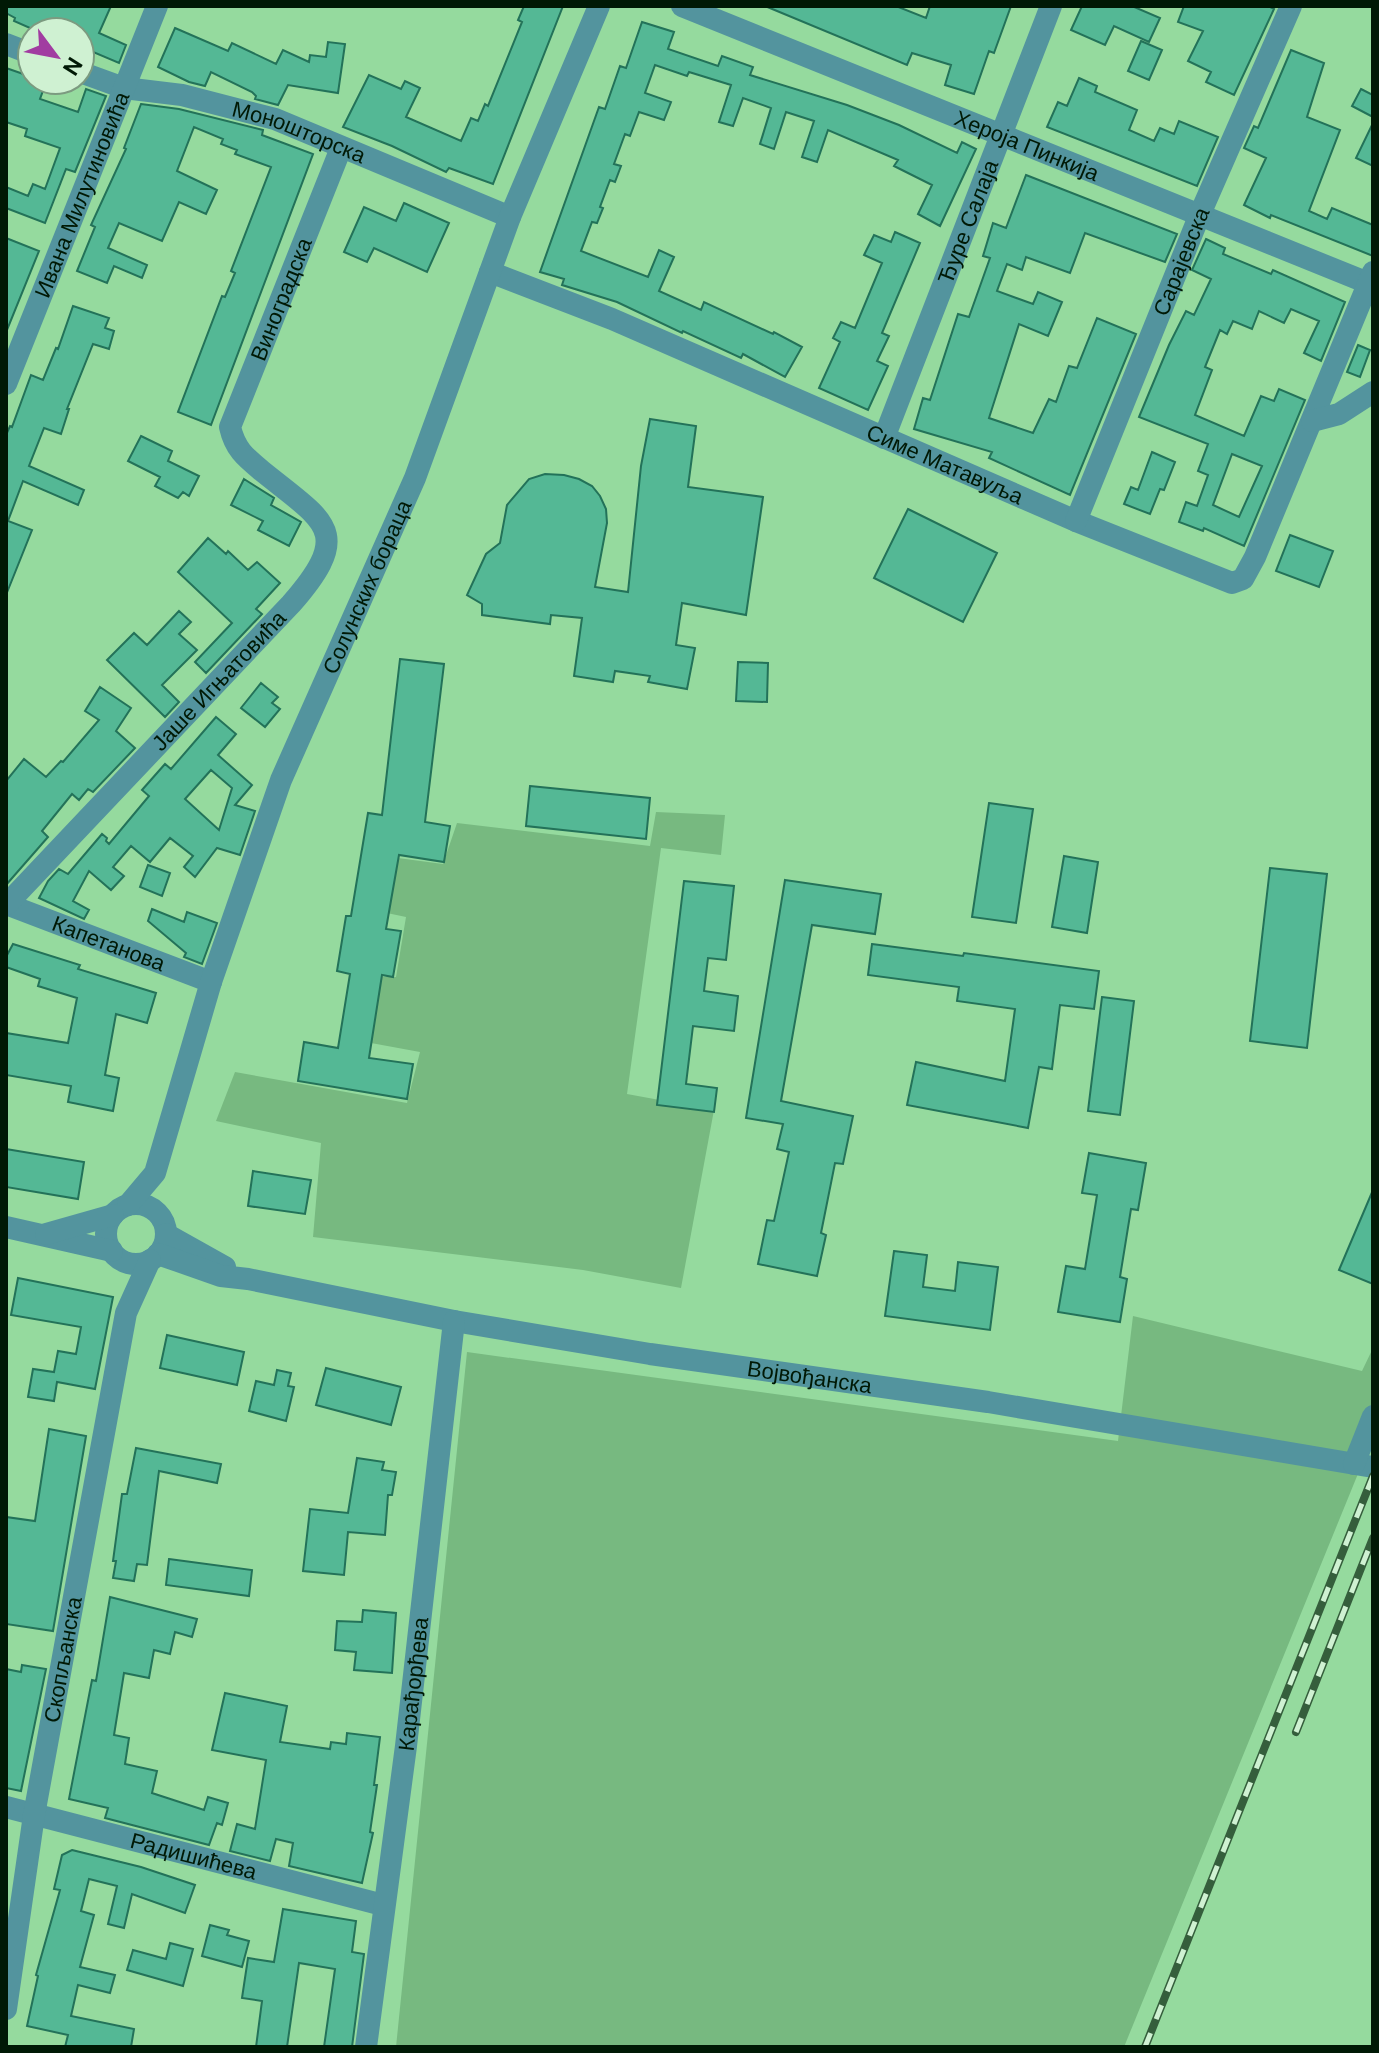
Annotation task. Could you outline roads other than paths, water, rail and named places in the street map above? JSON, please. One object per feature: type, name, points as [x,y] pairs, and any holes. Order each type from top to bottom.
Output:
[{"type":"street","name":"Ивана Милутиновића","points":[[6,384],[157,6]]},
{"type":"street","name":"Солунских бораца","points":[[159,1241],[155,1173],[211,982],[281,780],[415,478],[510,217],[599,6]]},
{"type":"street","name":"Хероја Пинкија","points":[[682,6],[1371,280]]},
{"type":"street","name":"Ђуре Салаја","points":[[884,438],[1051,6]]},
{"type":"street","name":"Сарајевска","points":[[1076,521],[1200,214],[1291,6]]},
{"type":"street","name":"Моношторска","points":[[96,78],[124,88],[182,95],[275,119],[510,217]]},
{"type":"street","name":"Виноградска","points":[[238,451],[230,427],[341,148]]},
{"type":"street","name":"Симе Матавуља","points":[[490,272],[612,319],[1076,521],[1232,583],[1247,574],[1312,421]]},
{"type":"street","points":[[1312,421],[1371,280]]},
{"type":"street","points":[[1312,421],[1339,414],[1373,392]]},
{"type":"street","name":"Јаше Игњатовића","points":[[6,904],[291,604],[312,579],[321,562],[327,548],[325,528],[315,514],[238,451]]},
{"type":"street","name":"Капетанова","points":[[6,904],[211,982]]},
{"type":"street","name":"Солунских бораца","points":[[120,1210],[155,1173]]},
{"type":"street","points":[[6,1227],[44,1234],[135,1263],[159,1241],[146,1205],[44,1234]]},
{"type":"street","points":[[117,1255],[107,1233],[120,1210]]},
{"type":"street","name":"Војвођанска","points":[[159,1241],[221,1276],[454,1321],[650,1354],[988,1402],[1363,1466]]},
{"type":"street","name":"Скопљанска","points":[[6,2009],[34,1815],[126,1313],[159,1241]]},
{"type":"street","name":"Скопљанска","points":[[117,1255],[126,1313]]},
{"type":"street","name":"Карађорђева","points":[[366,2047],[406,1746],[454,1321]]},
{"type":"street","points":[[1363,1466],[1373,1416]]},
{"type":"street","name":"Радишићева","points":[[6,1807],[383,1905]]},
{"type":"railway","points":[[1145,2047],[1373,1476]]},
{"type":"railway","points":[[1296,1732],[1373,1538]]}]
